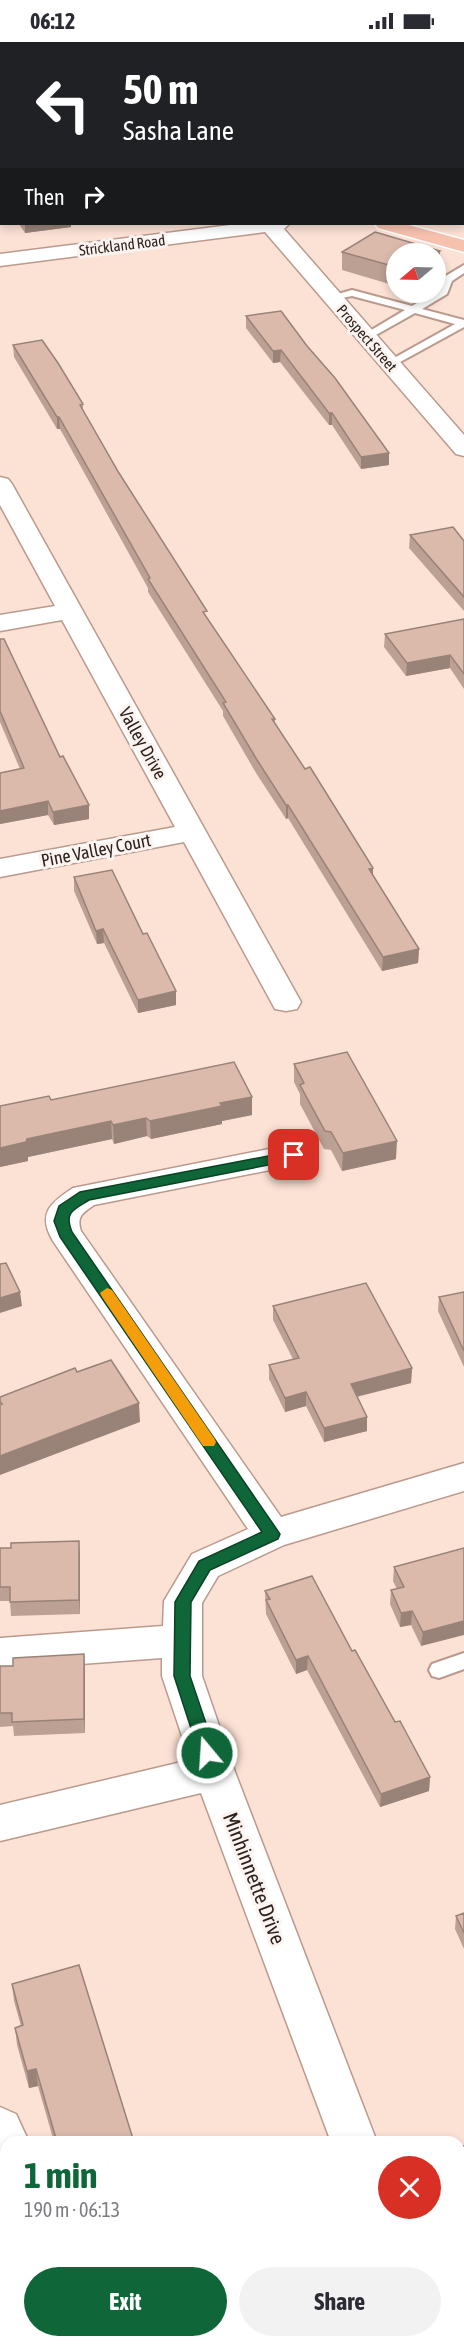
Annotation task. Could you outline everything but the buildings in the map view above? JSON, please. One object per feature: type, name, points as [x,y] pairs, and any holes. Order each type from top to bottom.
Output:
[{"type":"highway","points":[[389,225],[464,246]]},
{"type":"street","name":"Strickland Road","points":[[2,257],[275,225]]},
{"type":"street","name":"Prospect Street","points":[[275,225],[342,295],[367,337],[464,449]]},
{"type":"street","name":"Valley Drive","points":[[0,484],[286,1002]]},
{"type":"street","points":[[0,623],[70,611]]},
{"type":"street","name":"Pine Valley Court","points":[[0,868],[192,832]]},
{"type":"street","points":[[272,1534],[65,1233],[61,1221],[64,1210],[85,1196],[294,1155]]},
{"type":"street","name":"Minhinnette Drive","points":[[352,2136],[321,2049],[214,1772],[182,1676],[183,1602],[205,1565],[272,1534],[464,1477]]},
{"type":"street","points":[[0,1654],[183,1641]]},
{"type":"street","points":[[0,1823],[214,1772]]},
{"type":"lane","points":[[367,337],[412,308],[443,292],[448,279],[464,268]]},
{"type":"lane","points":[[342,295],[412,308],[464,323],[391,364]]},
{"type":"lane","points":[[439,1670],[464,1661]]},
{"type":"slow traffic","points":[[107,1293],[209,1442]]},
{"type":"route","points":[[207,1753],[182,1676],[183,1602],[205,1565],[272,1534],[65,1233],[61,1221],[64,1210],[85,1196],[294,1155]]}]
